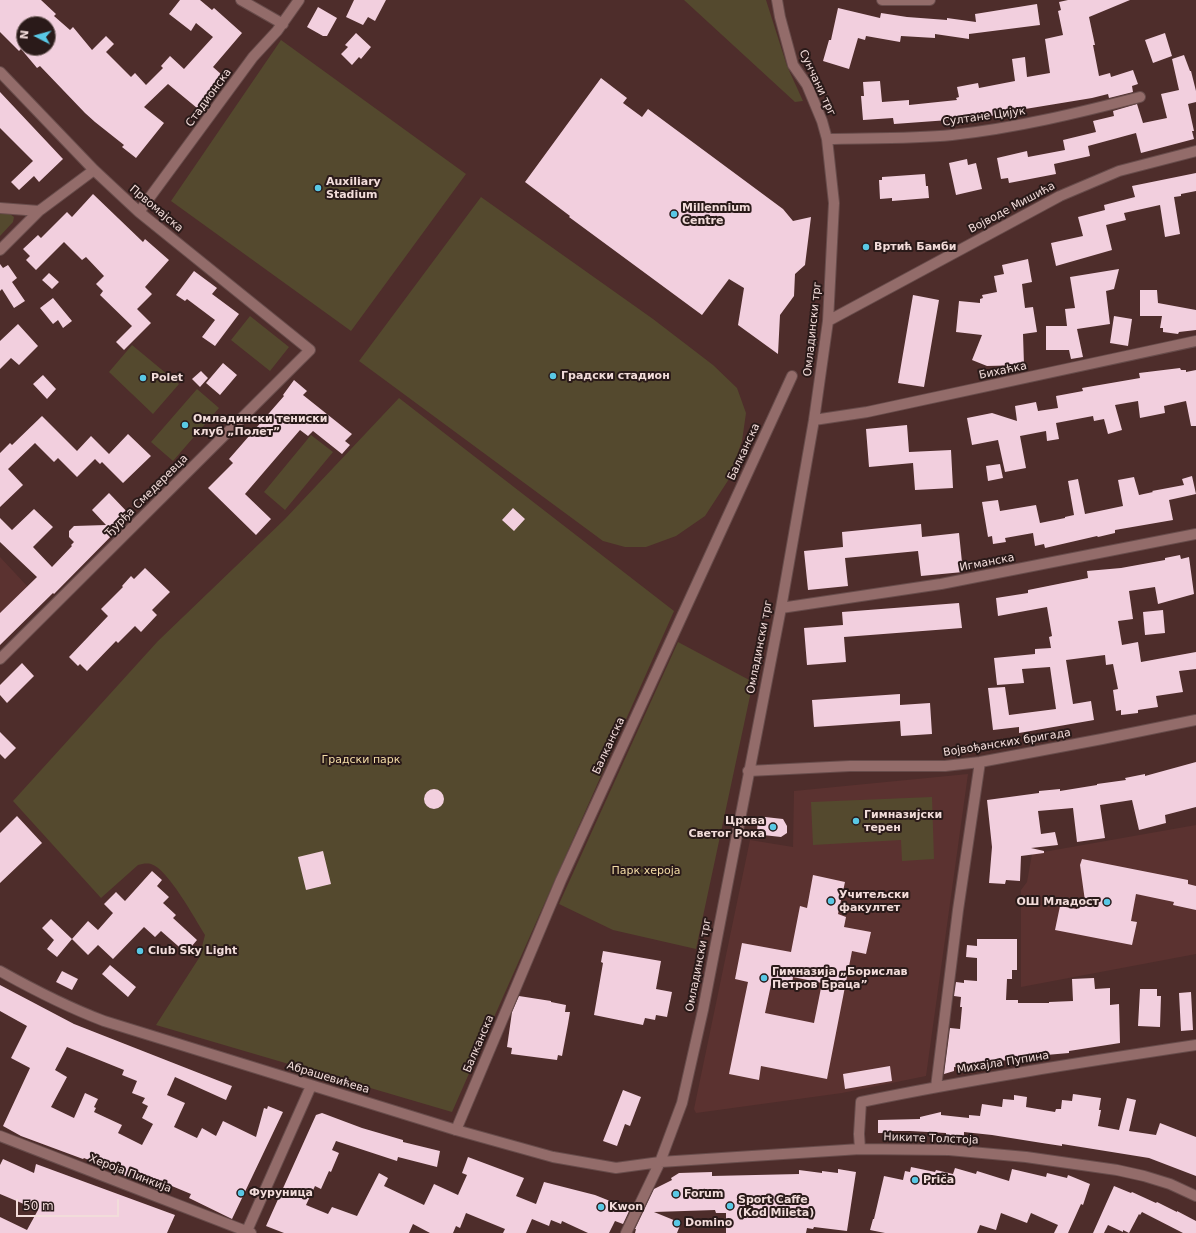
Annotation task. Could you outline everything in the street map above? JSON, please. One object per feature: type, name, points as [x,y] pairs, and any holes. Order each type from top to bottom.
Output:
[{"type":"street","points":[[241,0],[283,24]]},
{"type":"street","name":"Стадионска","points":[[139,212],[253,57],[283,24],[299,0]]},
{"type":"street","name":"Сунчани трг","points":[[777,0],[787,47],[793,65],[807,85],[826,134]]},
{"type":"street","points":[[882,0],[930,0]]},
{"type":"street","name":"Првомајска","points":[[0,72],[94,170],[139,212],[310,350]]},
{"type":"street","name":"Султане Цијук","points":[[826,134],[922,137],[982,131],[1061,118],[1140,97]]},
{"type":"street","name":"Омладински трг","points":[[626,1233],[660,1162],[682,1103],[706,996],[748,771],[781,608],[814,420],[828,321],[834,203],[826,134]]},
{"type":"street","name":"Војводе Мишића","points":[[828,321],[1054,199],[1087,183],[1119,171],[1196,151]]},
{"type":"street","points":[[0,250],[38,211],[94,170]]},
{"type":"street","points":[[0,208],[38,211]]},
{"type":"street","name":"Бихаћка","points":[[814,420],[867,412],[1196,341]]},
{"type":"street","name":"Ђурђа Смедеревца","points":[[0,659],[310,350]]},
{"type":"street","name":"Балканска","points":[[456,1130],[566,869],[792,376]]},
{"type":"street","name":"Игманска","points":[[781,608],[941,584],[1196,534]]},
{"type":"street","name":"Војвођанских бригада","points":[[748,771],[850,766],[945,766],[980,762],[1102,740],[1196,720]]},
{"type":"street","points":[[936,1087],[958,910],[980,762]]},
{"type":"street","name":"Абрашевићева","points":[[0,971],[47,997],[104,1021],[456,1130],[554,1157],[616,1168],[660,1162]]},
{"type":"street","name":"Михајла Пупина","points":[[860,1149],[859,1134],[861,1102],[936,1087],[1196,1044]]},
{"type":"street","points":[[248,1232],[311,1086]]},
{"type":"street","name":"Хероја Пинкија","points":[[0,1136],[248,1232]]},
{"type":"street","name":"Никите Толстоја","points":[[660,1162],[860,1149],[949,1150],[1026,1157],[1071,1163],[1144,1176],[1170,1184],[1196,1196]]},
{"type":"shaded area","points":[[0,557],[28,587],[0,619]]},
{"type":"shaded area","points":[[968,774],[926,1076],[842,1093],[696,1113],[694,1109],[750,840],[793,847],[794,791]]},
{"type":"shaded area","points":[[1196,825],[1196,954],[1021,987],[1021,890],[1027,882],[1032,854]]},
{"type":"green space","points":[[684,0],[766,0],[787,66],[803,101],[795,102]]},
{"type":"green space","name":"Auxiliary Stadium","points":[[281,40],[466,174],[351,331],[171,201]]},
{"type":"green space","name":"Градски стадион","points":[[481,197],[653,319],[713,365],[737,388],[746,413],[742,441],[729,479],[705,516],[676,536],[646,547],[625,547],[603,541],[359,361]]},
{"type":"green space","points":[[0,212],[10,214],[14,217],[13,222],[0,236]]},
{"type":"green space","points":[[250,316],[289,347],[270,371],[231,340]]},
{"type":"green space","name":"Polet","points":[[132,345],[179,384],[153,414],[109,372]]},
{"type":"green space","name":"Омладински тениски клуб „Полет”","points":[[197,389],[219,408],[173,461],[151,442]]},
{"type":"green space","name":"Градски парк","points":[[399,398],[674,611],[452,1112],[156,1025],[199,958],[205,935],[188,907],[173,884],[158,868],[151,864],[138,865],[101,898],[13,801],[158,641],[285,519]]},
{"type":"green space","points":[[311,435],[333,452],[285,510],[264,492]]},
{"type":"green space","name":"Парк хероја","points":[[678,642],[753,682],[696,949],[613,930],[559,904]]},
{"type":"green space","name":"Гимназијски терен","points":[[932,797],[934,859],[902,861],[901,840],[813,845],[811,802]]},
{"type":"building","points":[[0,0],[41,0],[56,14],[54,16],[16,16],[16,48],[0,32]]},
{"type":"building","points":[[180,0],[200,0],[212,10],[214,8],[242,33],[213,67],[222,75],[197,108],[168,84],[144,107],[164,123],[136,158],[122,147],[124,145],[85,113],[40,66],[37,68],[27,56],[56,56],[56,18],[70,30],[73,27],[92,50],[106,36],[114,44],[106,52],[131,77],[135,73],[146,85],[163,68],[161,66],[170,56],[184,69],[213,37],[196,23],[191,31],[169,14]]},
{"type":"building","points":[[354,0],[386,0],[375,21],[368,17],[363,25],[346,17]]},
{"type":"building","points":[[1068,0],[1130,0],[1089,17],[1095,45],[1093,45],[1099,76],[1110,73],[1111,77],[1133,70],[1138,84],[1132,86],[1133,92],[1109,98],[1108,94],[991,116],[990,112],[949,120],[894,124],[893,118],[863,120],[861,96],[864,96],[863,82],[880,81],[882,102],[909,100],[909,105],[957,100],[956,98],[959,97],[957,87],[978,83],[979,88],[1015,81],[1012,59],[1025,57],[1027,77],[1050,73],[1045,39],[1063,35],[1058,11],[1061,10],[1059,2]]},
{"type":"building","points":[[1037,4],[1040,25],[969,34],[969,39],[935,34],[935,38],[901,36],[900,42],[866,36],[865,40],[858,38],[849,69],[823,61],[829,40],[831,40],[838,8],[880,18],[881,13],[907,17],[947,20],[947,18],[976,22],[975,14]]},
{"type":"building","points":[[318,7],[337,18],[327,36],[323,36],[307,27]]},
{"type":"building","points":[[356,33],[371,47],[361,59],[359,57],[352,65],[341,54],[348,47],[345,45]]},
{"type":"building","points":[[1165,33],[1172,56],[1153,63],[1145,40]]},
{"type":"building","points":[[1184,55],[1191,71],[1196,91],[1196,102],[1188,104],[1194,131],[1192,131],[1194,139],[1141,153],[1136,133],[1088,146],[1090,156],[1054,164],[1056,174],[1009,183],[1008,178],[1001,179],[997,158],[1027,151],[1028,157],[1065,150],[1063,140],[1096,132],[1093,121],[1114,116],[1113,111],[1137,104],[1143,123],[1167,118],[1161,94],[1179,90],[1172,59]]},
{"type":"building","name":"Millennium Centre","points":[[601,78],[627,98],[623,103],[642,117],[648,109],[783,209],[793,221],[811,217],[805,265],[795,274],[794,296],[780,315],[778,354],[738,325],[744,288],[729,279],[702,315],[569,217],[570,216],[525,182]]},
{"type":"building","points":[[0,92],[63,159],[39,182],[34,176],[19,190],[11,182],[33,161],[0,128]]},
{"type":"building","points":[[967,159],[968,165],[976,163],[982,189],[956,195],[949,163]]},
{"type":"building","points":[[1196,173],[1196,191],[1174,197],[1180,234],[1165,237],[1160,205],[1124,213],[1126,220],[1106,225],[1112,250],[1056,266],[1051,243],[1083,236],[1078,217],[1105,210],[1104,205],[1135,197],[1132,186]]},
{"type":"building","points":[[925,174],[929,198],[892,201],[892,198],[880,199],[879,180],[882,180],[882,177]]},
{"type":"building","points":[[93,194],[143,242],[145,239],[169,260],[145,287],[152,294],[137,309],[151,323],[124,350],[116,342],[132,326],[100,295],[103,291],[96,284],[104,276],[86,257],[82,260],[64,242],[36,270],[26,260],[30,256],[23,249],[38,235],[41,238],[67,212],[72,217]]},
{"type":"building","points":[[1028,259],[1032,282],[1022,284],[1025,308],[1033,307],[1037,332],[1023,334],[1024,365],[987,366],[972,360],[982,335],[956,332],[959,301],[980,303],[980,299],[983,298],[982,295],[997,292],[994,276],[1004,274],[1002,265]]},
{"type":"building","points":[[0,264],[3,268],[8,265],[17,278],[12,282],[25,301],[14,308],[2,289],[0,291]]},
{"type":"building","points":[[1119,269],[1114,289],[1106,291],[1110,324],[1077,329],[1083,357],[1071,359],[1069,350],[1046,350],[1046,326],[1067,326],[1065,309],[1075,308],[1070,277]]},
{"type":"building","points":[[194,271],[217,288],[212,294],[239,314],[215,346],[202,337],[215,320],[187,299],[185,301],[176,295]]},
{"type":"building","points":[[49,273],[59,282],[52,289],[42,280]]},
{"type":"building","points":[[1140,290],[1157,290],[1158,303],[1196,310],[1196,330],[1179,332],[1178,334],[1163,332],[1163,328],[1160,328],[1162,316],[1140,316]]},
{"type":"building","points":[[913,295],[939,300],[924,387],[898,383]]},
{"type":"building","points":[[53,298],[72,321],[63,328],[58,320],[53,324],[40,308]]},
{"type":"building","points":[[1114,316],[1132,319],[1128,346],[1110,343]]},
{"type":"building","points":[[18,324],[38,346],[19,365],[11,358],[0,369],[0,341]]},
{"type":"building","points":[[223,363],[237,375],[220,395],[206,383]]},
{"type":"building","points":[[1180,368],[1181,370],[1186,370],[1186,372],[1196,370],[1196,426],[1191,426],[1186,401],[1164,406],[1165,413],[1140,418],[1138,401],[1115,405],[1122,430],[1108,434],[1104,419],[1094,421],[1093,416],[1056,423],[1059,439],[1047,441],[1046,431],[1020,436],[1026,468],[1005,472],[998,440],[972,445],[967,418],[992,413],[1017,421],[1015,406],[1036,402],[1038,411],[1058,408],[1056,396],[1083,391],[1082,388],[1140,378],[1139,373]]},
{"type":"building","points":[[201,371],[208,378],[200,387],[192,379]]},
{"type":"building","points":[[43,375],[56,389],[47,399],[33,384]]},
{"type":"building","points":[[294,380],[307,391],[303,395],[352,434],[345,441],[350,445],[342,454],[313,431],[308,436],[300,430],[245,494],[271,519],[256,535],[208,488],[233,463],[229,459],[284,396],[283,395]]},
{"type":"building","points":[[42,416],[77,451],[91,436],[109,454],[128,434],[151,456],[123,483],[102,462],[100,464],[95,459],[77,477],[58,458],[54,462],[35,443],[8,469],[23,485],[0,507],[0,453],[10,443],[12,445]]},
{"type":"building","points":[[907,425],[909,452],[951,450],[953,488],[915,490],[913,463],[869,467],[866,429]]},
{"type":"building","points":[[1000,464],[1003,478],[988,481],[986,466]]},
{"type":"building","points":[[1192,476],[1196,494],[1169,500],[1173,520],[1115,530],[1115,533],[1045,548],[1044,544],[1035,546],[1033,533],[1005,538],[1006,542],[993,544],[992,536],[988,537],[982,502],[998,500],[1000,511],[1036,505],[1040,523],[1074,515],[1068,481],[1078,479],[1085,514],[1123,506],[1118,480],[1134,477],[1139,495],[1184,485],[1182,479]]},
{"type":"building","points":[[109,493],[131,516],[54,594],[53,593],[0,645],[0,613],[37,577],[0,542],[0,518],[12,530],[34,509],[53,527],[33,547],[52,567],[72,546],[71,545],[74,542],[69,537],[69,531],[74,526],[106,525],[92,510]]},
{"type":"building","points":[[513,508],[525,519],[514,531],[502,520]]},
{"type":"building","points":[[921,524],[922,537],[959,533],[963,572],[921,576],[918,551],[845,558],[848,586],[808,590],[804,551],[843,547],[842,532]]},
{"type":"building","points":[[1180,555],[1181,559],[1189,557],[1194,594],[1158,604],[1155,587],[1129,591],[1133,619],[1118,621],[1122,645],[1138,642],[1141,662],[1196,652],[1196,669],[1179,671],[1183,692],[1156,696],[1158,707],[1138,710],[1138,713],[1121,715],[1121,710],[1116,711],[1113,690],[1118,689],[1113,664],[1106,665],[1105,655],[1066,660],[1073,704],[1091,701],[1094,720],[1019,733],[1019,727],[993,730],[988,688],[1005,687],[1009,715],[1056,709],[1050,667],[1022,669],[1024,683],[997,685],[994,658],[1035,654],[1035,649],[1051,648],[1049,637],[1052,636],[1047,607],[998,616],[996,598],[1028,593],[1028,590],[1088,578],[1087,571],[1121,568],[1165,560],[1165,558]]},
{"type":"building","points":[[145,568],[170,592],[152,610],[157,615],[141,632],[135,626],[118,643],[116,641],[87,671],[80,664],[78,666],[69,657],[108,616],[101,609],[123,587],[122,586],[131,576],[134,579]]},
{"type":"building","points":[[959,603],[962,628],[844,637],[846,662],[807,665],[804,628],[843,625],[842,612]]},
{"type":"building","points":[[1163,610],[1165,633],[1145,635],[1143,612]]},
{"type":"building","points":[[22,663],[34,676],[7,703],[0,695],[0,685]]},
{"type":"building","points":[[900,694],[900,705],[930,703],[932,734],[901,736],[900,721],[814,727],[812,700]]},
{"type":"building","points":[[0,732],[16,748],[5,759],[0,754]]},
{"type":"building","points":[[1196,762],[1196,807],[1165,815],[1166,823],[1139,830],[1132,800],[1100,805],[1105,838],[1077,842],[1073,808],[1038,811],[1041,834],[1055,832],[1058,845],[1031,848],[1044,851],[1044,853],[1021,856],[1020,881],[1006,880],[1005,884],[989,883],[992,847],[987,800],[1039,793],[1039,791],[1060,789],[1060,791],[1126,780],[1125,778],[1145,774],[1145,776]]},
{"type":"building","points":[[430,789],[438,789],[444,795],[444,803],[438,809],[430,809],[424,803],[424,795]]},
{"type":"building","points":[[17,816],[42,843],[0,883],[0,833]]},
{"type":"building","name":"Црква Светог Рока","points":[[765,817],[783,819],[787,826],[787,833],[781,837],[763,835],[757,832],[758,818],[763,819]]},
{"type":"building","points":[[323,851],[331,884],[306,890],[298,857]]},
{"type":"building","name":"ОШ Младост","points":[[1082,859],[1188,880],[1188,884],[1196,886],[1196,910],[1173,905],[1174,902],[1136,894],[1131,921],[1137,922],[1132,945],[1055,930],[1060,906],[1077,909],[1078,903],[1085,901],[1080,865]]},
{"type":"building","points":[[152,871],[162,880],[157,886],[169,897],[163,903],[176,915],[173,918],[197,940],[186,953],[161,931],[155,937],[144,927],[113,959],[98,945],[88,955],[72,939],[88,921],[98,930],[113,913],[104,904],[116,892],[125,901]]},
{"type":"building","name":"Гимназија „Борислав Петров Браца”","points":[[813,875],[845,882],[838,914],[846,917],[844,927],[871,932],[866,954],[852,951],[827,1079],[761,1066],[759,1080],[729,1074],[748,982],[735,979],[742,943],[791,952],[800,906],[807,908]],"holes":[[[793,977],[822,983],[814,1023],[765,1013],[772,980],[792,984]]]},
{"type":"building","points":[[51,919],[72,939],[57,957],[47,949],[54,940],[42,928]]},
{"type":"building","points":[[977,939],[1017,939],[1017,970],[1012,970],[1012,979],[1007,979],[1006,1000],[1018,1000],[1018,1003],[1073,1001],[1072,979],[1094,978],[1095,989],[1110,988],[1110,1005],[1119,1004],[1120,1043],[1046,1056],[1018,1056],[1018,1061],[993,1060],[993,1066],[968,1065],[967,1068],[954,1067],[954,1071],[944,1074],[950,1028],[960,1029],[962,1007],[960,1007],[961,997],[954,996],[956,982],[964,983],[964,980],[977,981],[977,958],[966,957],[967,945],[977,946]]},
{"type":"building","points":[[603,951],[661,961],[656,989],[672,992],[667,1017],[656,1015],[655,1020],[645,1018],[643,1025],[594,1015],[603,963],[601,962]]},
{"type":"building","points":[[110,965],[136,987],[128,997],[102,974]]},
{"type":"building","points":[[62,971],[78,979],[72,990],[56,982]]},
{"type":"building","points":[[0,985],[74,1024],[232,1086],[226,1100],[175,1077],[167,1095],[185,1103],[174,1127],[197,1138],[202,1128],[216,1136],[223,1121],[256,1137],[264,1108],[267,1109],[268,1106],[283,1112],[232,1219],[189,1198],[191,1194],[167,1184],[165,1187],[161,1185],[158,1190],[84,1158],[83,1159],[21,1136],[3,1126],[30,1068],[11,1058],[27,1026],[0,1011]],"holes":[[[67,1047],[124,1070],[122,1075],[137,1081],[132,1093],[145,1098],[142,1103],[148,1106],[142,1118],[153,1124],[142,1145],[118,1133],[122,1125],[94,1112],[96,1108],[94,1107],[98,1099],[85,1093],[74,1118],[51,1107],[67,1077],[55,1070]]]},
{"type":"building","points":[[1140,989],[1157,989],[1157,996],[1161,996],[1160,1027],[1138,1026]]},
{"type":"building","points":[[1191,992],[1193,1030],[1181,1031],[1179,993]]},
{"type":"building","points":[[519,996],[566,1005],[565,1012],[570,1012],[562,1056],[558,1055],[557,1060],[511,1054],[512,1048],[507,1047],[512,1012]]},
{"type":"building","points":[[890,1066],[892,1081],[845,1089],[843,1074]]},
{"type":"building","points":[[623,1090],[641,1097],[630,1126],[625,1124],[617,1146],[603,1141]]},
{"type":"building","points":[[1073,1094],[1101,1098],[1099,1110],[1101,1110],[1098,1126],[1119,1130],[1127,1098],[1136,1100],[1129,1131],[1156,1135],[1160,1123],[1196,1137],[1196,1176],[1149,1158],[1062,1144],[1062,1146],[964,1132],[964,1137],[946,1135],[946,1133],[910,1131],[890,1131],[890,1133],[878,1133],[878,1120],[920,1119],[920,1117],[941,1112],[941,1115],[969,1118],[969,1115],[980,1116],[982,1104],[1002,1107],[1003,1099],[1014,1100],[1014,1095],[1027,1097],[1026,1107],[1055,1112],[1056,1109],[1061,1109],[1062,1100],[1072,1101]]},
{"type":"building","points":[[322,1113],[362,1128],[403,1140],[403,1142],[440,1151],[437,1167],[398,1157],[397,1161],[336,1141],[332,1150],[339,1153],[331,1172],[329,1171],[321,1189],[315,1186],[306,1205],[328,1214],[332,1207],[357,1216],[379,1173],[388,1178],[384,1186],[424,1205],[434,1184],[458,1195],[467,1175],[462,1173],[468,1157],[524,1178],[516,1196],[536,1204],[544,1182],[595,1195],[630,1209],[623,1224],[615,1221],[609,1233],[588,1233],[562,1221],[561,1224],[551,1220],[549,1226],[532,1219],[526,1233],[503,1233],[505,1229],[466,1213],[460,1228],[456,1226],[453,1233],[430,1233],[413,1224],[409,1233],[284,1233],[266,1226],[316,1115]]},
{"type":"building","points":[[3,1159],[34,1173],[36,1164],[175,1215],[167,1233],[0,1233],[0,1217],[27,1230],[38,1210],[0,1194],[0,1165]]},
{"type":"building","points":[[911,1167],[953,1174],[955,1168],[976,1174],[977,1171],[1009,1181],[1012,1169],[1046,1177],[1047,1173],[1067,1178],[1068,1175],[1090,1184],[1083,1205],[1081,1204],[1068,1233],[1054,1233],[1058,1225],[1031,1213],[1027,1223],[1001,1213],[996,1230],[980,1225],[977,1233],[885,1233],[870,1230],[884,1176],[903,1180],[905,1171],[910,1172]]},
{"type":"building","points":[[838,1169],[856,1172],[847,1231],[814,1227],[813,1229],[807,1228],[806,1233],[726,1233],[726,1213],[716,1213],[715,1210],[654,1212],[681,1223],[677,1233],[635,1233],[635,1229],[654,1189],[672,1180],[671,1178],[679,1173],[712,1172],[712,1176],[799,1174],[799,1170],[822,1173],[822,1171],[838,1173]]},
{"type":"building","points":[[1114,1186],[1156,1203],[1157,1202],[1196,1221],[1196,1233],[1183,1233],[1142,1212],[1140,1215],[1139,1214],[1129,1233],[1123,1230],[1123,1232],[1108,1225],[1104,1233],[1093,1233]]},
{"type":"place","name":"Auxiliary Stadium","points":[[318,188]]},
{"type":"place","name":"Millennium Centre","points":[[674,214]]},
{"type":"place","name":"Вртић Бамби","points":[[866,247]]},
{"type":"place","name":"Градски стадион","points":[[553,376]]},
{"type":"place","name":"Polet","points":[[143,378]]},
{"type":"place","name":"Омладински тениски клуб „Полет”","points":[[185,425]]},
{"type":"place","name":"Гимназијски терен","points":[[856,821]]},
{"type":"place","name":"Црква Светог Рока","points":[[773,827]]},
{"type":"place","name":"Учитељски факултет","points":[[831,901]]},
{"type":"place","name":"ОШ Младост","points":[[1107,902]]},
{"type":"place","name":"Club Sky Light","points":[[140,951]]},
{"type":"place","name":"Гимназија „Борислав Петров Браца”","points":[[764,978]]},
{"type":"place","name":"Priča","points":[[915,1180]]},
{"type":"place","name":"Фуруница","points":[[241,1193]]},
{"type":"place","name":"Forum","points":[[676,1194]]},
{"type":"place","name":"Sport Caffe (Kod Mileta)","points":[[730,1206]]},
{"type":"place","name":"Kwon","points":[[601,1207]]},
{"type":"place","name":"Domino","points":[[677,1223]]}]
